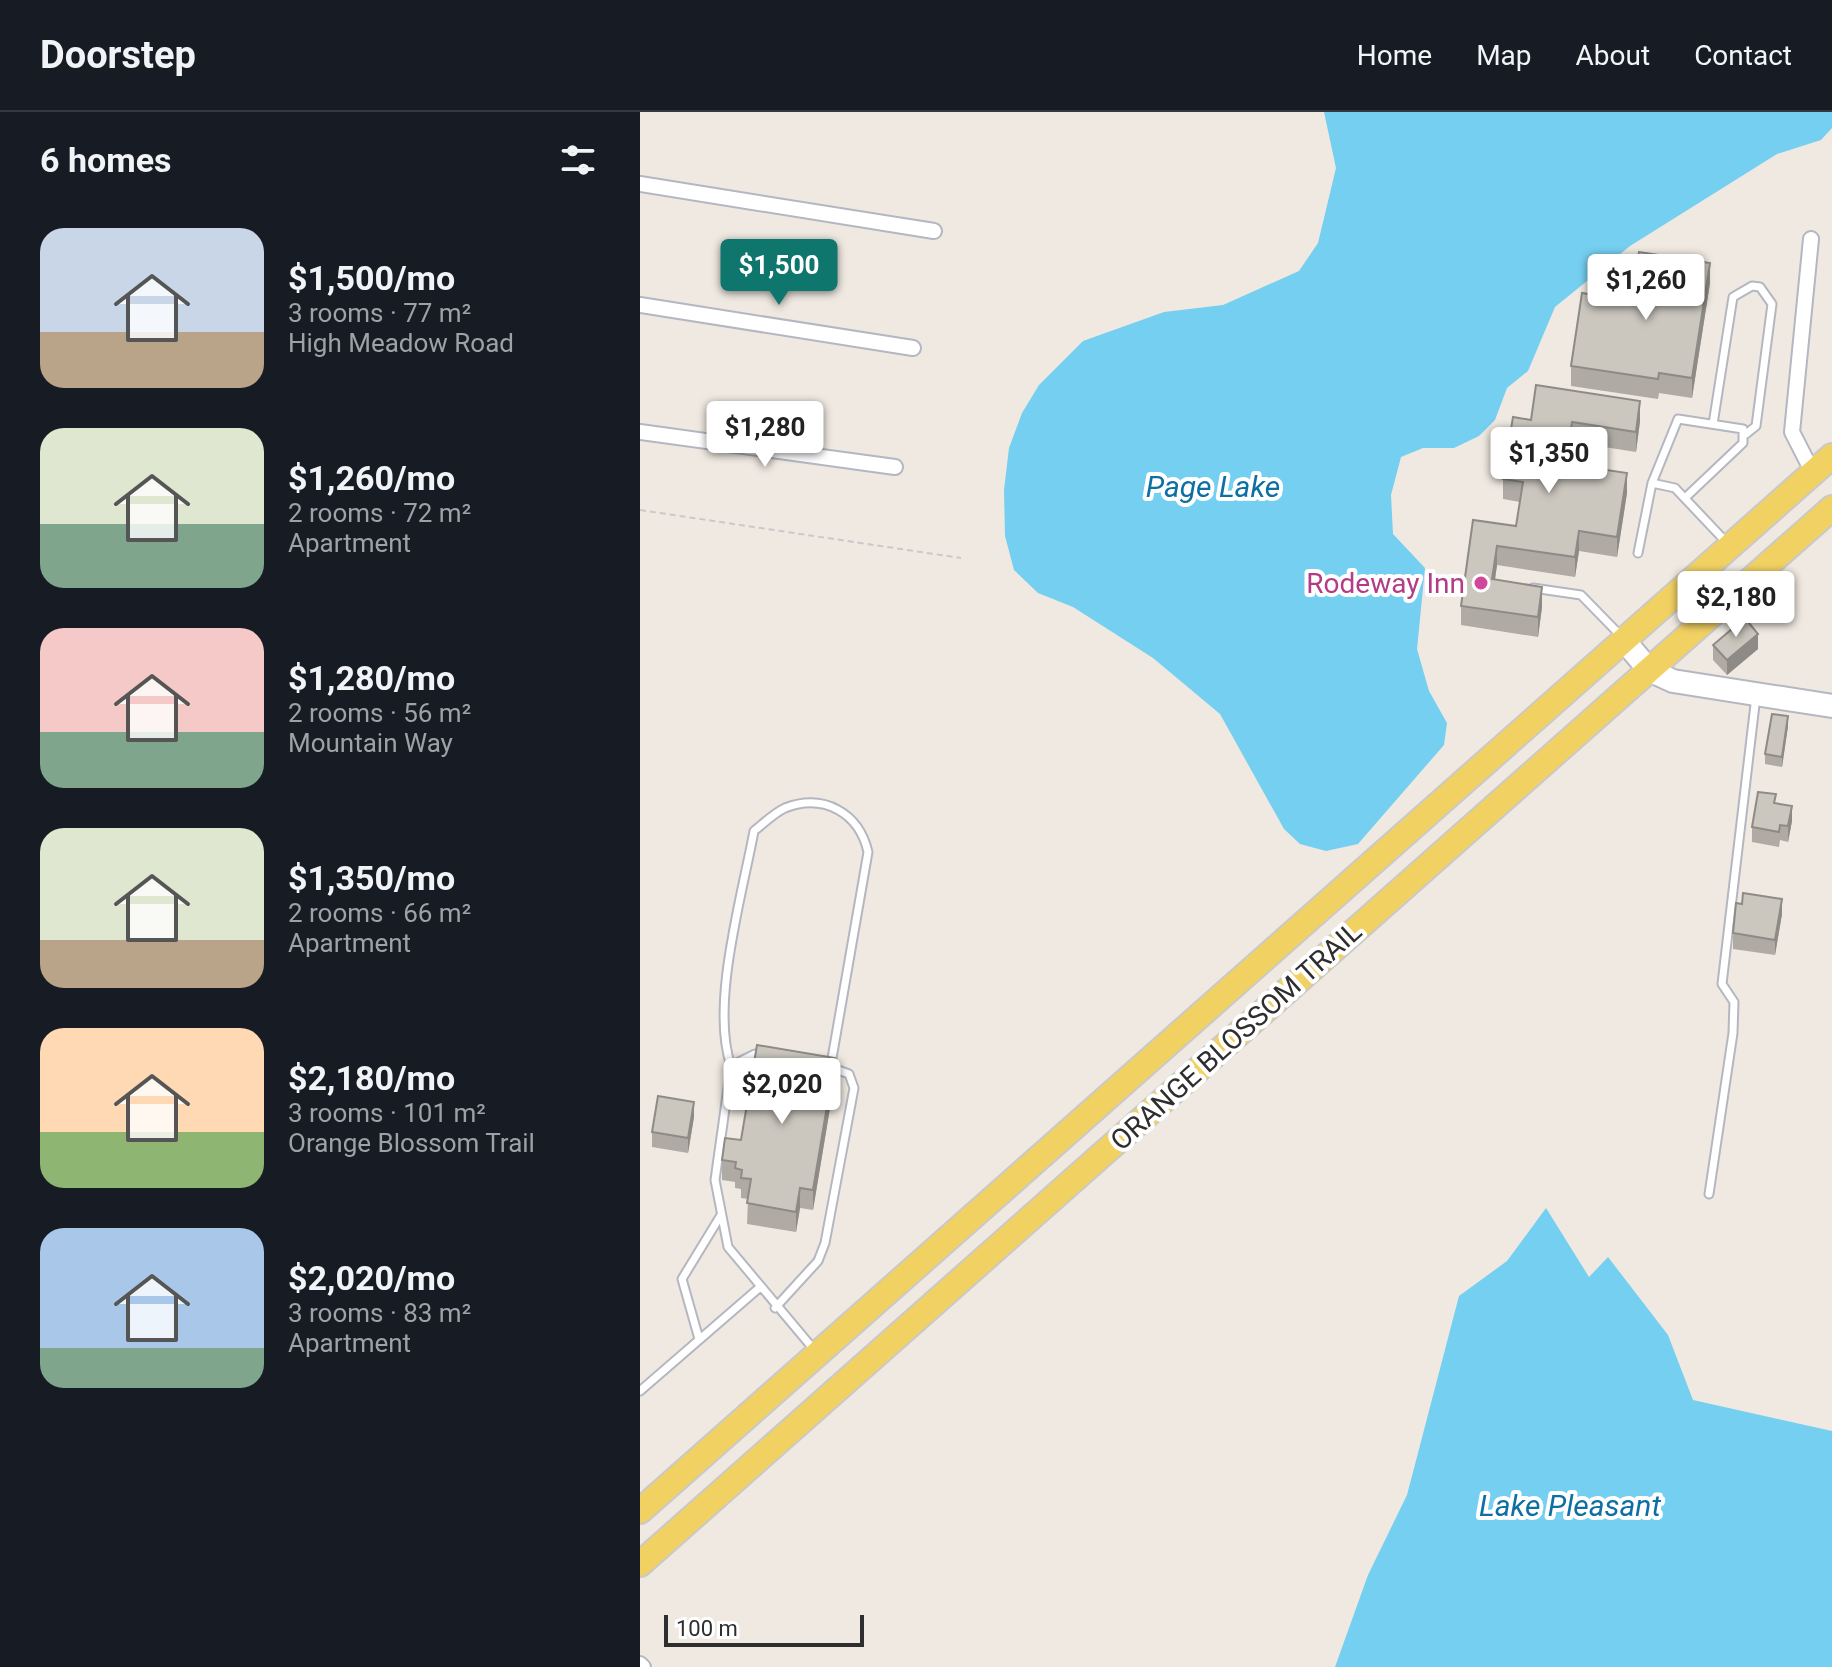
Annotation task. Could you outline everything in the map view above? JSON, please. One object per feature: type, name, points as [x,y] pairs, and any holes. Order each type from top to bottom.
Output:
[{"type":"main road","name":"ORANGE BLOSSOM TRAIL","points":[[640,1511],[1832,456]]},
{"type":"main road","name":"ORANGE BLOSSOM TRAIL","points":[[640,1564],[1832,508]]},
{"type":"main road","points":[[817,1354],[843,1384]]},
{"type":"street","points":[[640,184],[934,231]]},
{"type":"street","points":[[1811,239],[1792,432],[1813,473]]},
{"type":"street","points":[[640,305],[913,348]]},
{"type":"street","points":[[640,432],[895,467]]},
{"type":"street","points":[[1623,639],[1649,670],[1673,681],[1832,706]]},
{"type":"lane","points":[[1685,498],[1743,443],[1746,434],[1756,426],[1772,304],[1760,287],[1752,286],[1733,297],[1713,424]]},
{"type":"lane","points":[[1638,553],[1652,483],[1678,419],[1736,427],[1746,434]]},
{"type":"lane","points":[[1652,483],[1675,488],[1729,546]]},
{"type":"lane","points":[[1520,586],[1581,595],[1623,639]]},
{"type":"lane","points":[[1709,1194],[1733,1033],[1734,1002],[1722,984],[1756,694]]},
{"type":"lane","points":[[817,1354],[775,1308],[728,1247],[715,1180],[731,1066],[724,1045],[725,994],[754,831],[782,809],[806,802],[849,814],[863,830],[868,852],[830,1067]]},
{"type":"lane","points":[[731,1066],[755,1054],[770,1056]]},
{"type":"lane","points":[[775,1308],[818,1261],[825,1243],[854,1088],[849,1074],[815,1064]]},
{"type":"lane","points":[[699,1339],[682,1279],[721,1213]]},
{"type":"lane","points":[[640,1391],[759,1288]]},
{"type":"path","points":[[640,510],[961,558]]},
{"type":"water","name":"Page Lake","points":[[1324,112],[1832,112],[1832,128],[1821,140],[1777,154],[1630,246],[1555,307],[1528,371],[1507,388],[1495,420],[1479,436],[1454,448],[1423,448],[1401,457],[1391,495],[1393,534],[1425,568],[1417,649],[1429,691],[1447,723],[1444,745],[1358,844],[1326,851],[1300,844],[1284,829],[1220,714],[1153,658],[1073,607],[1038,593],[1014,570],[1005,536],[1004,490],[1009,448],[1022,413],[1039,385],[1083,341],[1164,312],[1223,305],[1299,271],[1318,243],[1336,168]]},
{"type":"water","name":"Lake Pleasant","points":[[1546,1208],[1589,1277],[1608,1257],[1668,1335],[1693,1400],[1832,1431],[1832,1667],[1335,1667],[1368,1575],[1407,1495],[1459,1296],[1507,1261]]},
{"type":"building","points":[[1639,252],[1710,263],[1692,378],[1659,373],[1658,379],[1571,366],[1582,293],[1632,301]]},
{"type":"building","points":[[1536,385],[1640,401],[1636,432],[1572,422],[1566,464],[1627,473],[1617,537],[1579,531],[1575,557],[1497,546],[1492,579],[1542,587],[1538,617],[1461,606],[1473,520],[1516,526],[1523,482],[1503,479],[1513,417],[1531,420]]},
{"type":"building","points":[[1745,618],[1758,634],[1727,660],[1713,645]]},
{"type":"building","points":[[1772,714],[1788,716],[1782,757],[1765,754]]},
{"type":"building","points":[[1758,792],[1776,794],[1774,803],[1792,806],[1788,826],[1780,825],[1779,832],[1752,827]]},
{"type":"building","points":[[1743,893],[1782,899],[1775,940],[1733,933],[1736,903],[1742,904]]},
{"type":"building","points":[[757,1045],[835,1058],[813,1190],[800,1188],[796,1212],[747,1203],[751,1179],[741,1178],[742,1170],[735,1168],[736,1162],[722,1160],[725,1138],[741,1140]]},
{"type":"building","points":[[658,1096],[694,1102],[688,1138],[652,1132]]},
{"type":"place","name":"Rodeway Inn","points":[[1481,583]]}]
